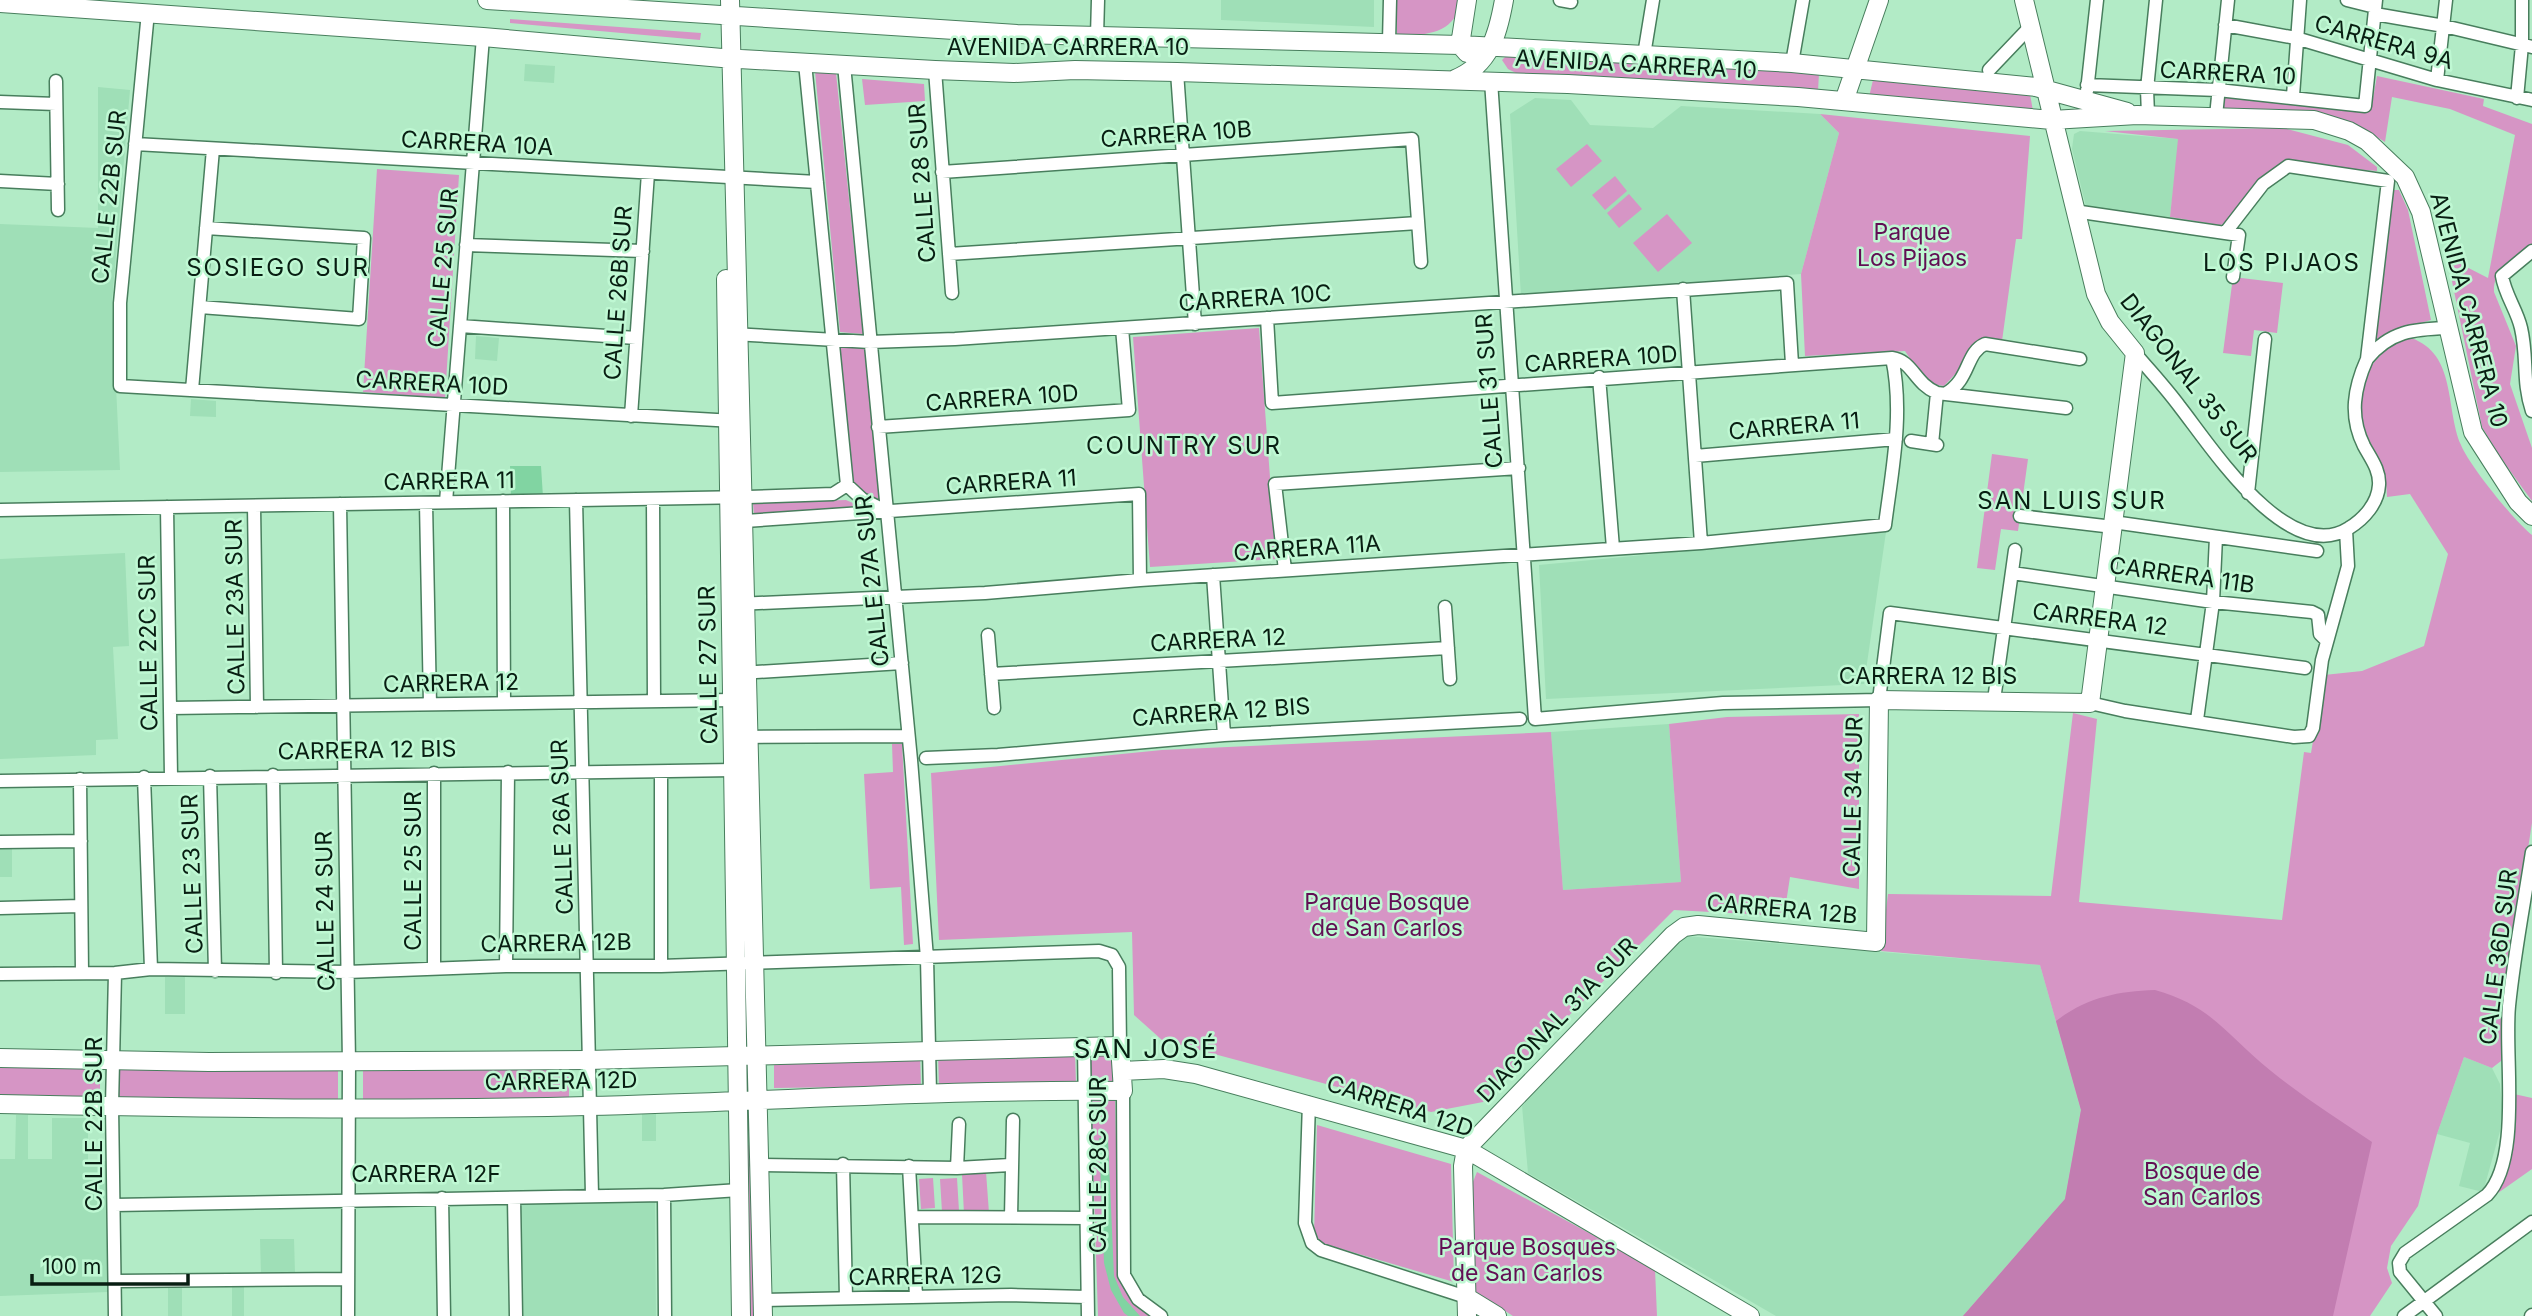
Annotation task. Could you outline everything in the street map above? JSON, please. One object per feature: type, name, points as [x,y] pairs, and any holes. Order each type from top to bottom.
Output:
[{"type":"main road","name":"AVENIDA CARRERA 10","points":[[487,0],[730,7],[1097,36],[1389,42],[1792,63],[2087,91],[2143,115]]},
{"type":"main road","points":[[1467,0],[1460,45],[1491,81]]},
{"type":"main road","points":[[1452,80],[1478,65],[1492,47],[1504,0]]},
{"type":"main road","points":[[1844,101],[1879,0]]},
{"type":"main road","name":"DIAGONAL 35 SUR","points":[[2024,0],[2074,211],[2101,307],[2135,353]]},
{"type":"main road","name":"AVENIDA CARRERA 10","points":[[0,3],[483,37],[727,58],[935,70],[1177,72],[1491,81],[1844,101],[2052,120],[2143,115],[2314,120],[2349,131],[2381,152],[2398,167],[2417,201],[2473,432],[2518,502],[2532,516]]},
{"type":"main road","name":"CALLE 27 SUR","points":[[730,7],[727,58],[745,961],[737,1055],[741,1316]]},
{"type":"main road","points":[[2090,703],[2135,353]]},
{"type":"main road","name":"CALLE 27 SUR","points":[[737,497],[745,521],[739,604]]},
{"type":"main road","name":"CALLE 27 SUR","points":[[740,673],[733,700],[741,737],[734,770],[745,961],[757,1054],[757,1165],[763,1308]]},
{"type":"main road","name":"CARRERA 12 BIS","points":[[1879,699],[2090,703]]},
{"type":"main road","name":"CALLE 34 SUR","points":[[1876,942],[1879,699]]},
{"type":"main road","name":"CARRERA 12B","points":[[1684,927],[1698,925],[1876,942]]},
{"type":"main road","name":"DIAGONAL 31A SUR","points":[[1466,1149],[1672,935],[1684,927]]},
{"type":"main road","name":"CARRERA 12D","points":[[0,1058],[349,1062],[588,1060],[1120,1046]]},
{"type":"main road","name":"CALLE 28C SUR","points":[[1120,1046],[1123,1091]]},
{"type":"main road","name":"CARRERA 12D","points":[[1122,1071],[1164,1069],[1196,1074],[1309,1103],[1466,1149],[1750,1316]]},
{"type":"main road","name":"CARRERA 12D","points":[[0,1104],[349,1109],[589,1106],[930,1093],[1123,1091]]},
{"type":"main road","points":[[1466,1149],[1463,1166],[1466,1316]]},
{"type":"main road","points":[[1466,1297],[1497,1316]]},
{"type":"street","points":[[1097,36],[1098,0]]},
{"type":"street","points":[[1389,42],[1390,0]]},
{"type":"street","points":[[1644,55],[1653,0]]},
{"type":"street","points":[[1792,63],[1803,0]]},
{"type":"street","points":[[2087,91],[2097,0]]},
{"type":"street","points":[[2143,115],[2156,0]]},
{"type":"street","points":[[2216,117],[2228,0]]},
{"type":"street","points":[[2293,96],[2300,0]]},
{"type":"street","points":[[2347,0],[2527,46]]},
{"type":"street","points":[[2437,80],[2446,0]]},
{"type":"street","points":[[2517,98],[2527,46],[2522,0]]},
{"type":"street","points":[[2371,61],[2375,7]]},
{"type":"street","name":"CALLE 22B SUR","points":[[120,386],[120,303],[148,12]]},
{"type":"street","name":"CARRERA 9A","points":[[2225,24],[2296,38],[2437,80],[2532,100]]},
{"type":"street","points":[[1989,70],[2030,27]]},
{"type":"street","name":"CALLE 25 SUR","points":[[446,502],[483,37]]},
{"type":"street","name":"CARRERA 10","points":[[2087,91],[2218,90],[2293,96],[2365,106],[2371,61]]},
{"type":"street","name":"CALLE 27A SUR","points":[[805,63],[847,485]]},
{"type":"street","name":"CALLE 27A SUR","points":[[844,65],[897,599],[927,958],[930,1093]]},
{"type":"street","name":"CALLE 28 SUR","points":[[935,70],[951,293]]},
{"type":"street","points":[[1177,72],[1195,324]]},
{"type":"street","points":[[56,81],[58,210]]},
{"type":"street","name":"CALLE 31 SUR","points":[[1491,81],[1535,719]]},
{"type":"street","points":[[0,102],[56,104]]},
{"type":"street","name":"CARRERA 10B","points":[[942,172],[1412,139],[1418,222]]},
{"type":"street","name":"CARRERA 10A","points":[[135,144],[817,182]]},
{"type":"street","points":[[192,390],[213,149]]},
{"type":"street","points":[[2225,233],[2263,184],[2288,166],[2388,181],[2367,359],[2357,385],[2354,418],[2375,464],[2379,485],[2375,502],[2346,530],[2348,566],[2327,641]]},
{"type":"street","name":"CALLE 26B SUR","points":[[631,416],[648,173]]},
{"type":"street","points":[[0,181],[58,184]]},
{"type":"street","points":[[2074,211],[2239,235],[2233,277]]},
{"type":"street","points":[[949,254],[1418,222],[1421,262]]},
{"type":"street","points":[[200,307],[359,319],[364,238],[206,228]]},
{"type":"street","points":[[466,245],[643,251]]},
{"type":"street","points":[[2532,251],[2502,276],[2520,323],[2525,347],[2523,382],[2532,411]]},
{"type":"street","name":"CARRERA 10C","points":[[733,334],[870,342],[1195,324],[1507,300],[1787,283],[1793,364]]},
{"type":"street","points":[[1683,289],[1701,543]]},
{"type":"street","name":"CARRERA 10D","points":[[1266,318],[1272,403],[1511,387],[1599,377],[1892,358]]},
{"type":"street","points":[[460,326],[636,338]]},
{"type":"street","name":"CARRERA 10D","points":[[878,427],[1129,411],[1122,328]]},
{"type":"street","points":[[2367,359],[2394,335],[2420,329],[2447,328]]},
{"type":"street","points":[[2248,493],[2265,339]]},
{"type":"street","points":[[1941,393],[1961,382],[1975,351],[1991,344],[2080,359]]},
{"type":"street","name":"DIAGONAL 35 SUR","points":[[2135,353],[2248,493],[2285,523],[2299,529],[2323,534],[2346,530]]},
{"type":"street","points":[[1896,439],[1898,386],[1892,358],[1904,361],[1923,387],[1941,393],[2066,408]]},
{"type":"street","points":[[1599,377],[1613,548]]},
{"type":"street","name":"CARRERA 10D","points":[[120,386],[735,421]]},
{"type":"street","points":[[1911,441],[1934,445],[1941,393]]},
{"type":"street","name":"CARRERA 11","points":[[1695,456],[1896,439]]},
{"type":"street","name":"CARRERA 11A","points":[[739,604],[897,599],[1140,579],[1701,543],[1885,525],[1896,439]]},
{"type":"street","points":[[1285,570],[1276,484],[1518,468]]},
{"type":"street","points":[[847,485],[862,499],[887,512]]},
{"type":"street","name":"CARRERA 11","points":[[0,510],[737,497],[833,494],[847,485]]},
{"type":"street","name":"CARRERA 11","points":[[745,521],[1139,494],[1140,579]]},
{"type":"street","points":[[653,499],[654,701]]},
{"type":"street","name":"CALLE 26A SUR","points":[[576,500],[580,772],[589,967],[588,1060],[592,1195]]},
{"type":"street","points":[[503,501],[503,703]]},
{"type":"street","points":[[426,503],[430,704]]},
{"type":"street","name":"CALLE 24 SUR","points":[[340,504],[349,1062],[348,1316]]},
{"type":"street","name":"CALLE 23A SUR","points":[[254,506],[257,707]]},
{"type":"street","name":"CALLE 22C SUR","points":[[167,507],[171,777]]},
{"type":"street","points":[[2020,516],[2113,524],[2316,551]]},
{"type":"street","points":[[2197,720],[2213,603],[2217,537]]},
{"type":"street","points":[[1994,700],[2015,550]]},
{"type":"street","name":"CARRERA 11B","points":[[2012,572],[2213,603],[2315,613],[2320,634],[2327,641]]},
{"type":"street","points":[[1213,575],[1224,735]]},
{"type":"street","points":[[1445,607],[1450,679]]},
{"type":"street","name":"CARRERA 12","points":[[1890,613],[2305,668]]},
{"type":"street","name":"CALLE 34 SUR","points":[[1879,699],[1890,613]]},
{"type":"street","points":[[988,635],[994,708]]},
{"type":"street","name":"CARRERA 12 BIS","points":[[2090,703],[2125,711],[2294,737],[2309,736],[2313,728],[2327,641]]},
{"type":"street","name":"CARRERA 12","points":[[991,674],[1448,648]]},
{"type":"street","points":[[740,673],[902,663]]},
{"type":"street","name":"CARRERA 12 BIS","points":[[1535,719],[1723,703],[1879,699]]},
{"type":"street","name":"CARRERA 12","points":[[170,708],[733,700]]},
{"type":"street","name":"CARRERA 12 BIS","points":[[926,758],[998,755],[1224,735],[1520,719]]},
{"type":"street","points":[[741,737],[908,736]]},
{"type":"street","name":"CARRERA 12 BIS","points":[[0,781],[734,770]]},
{"type":"street","points":[[506,966],[508,772]]},
{"type":"street","points":[[661,772],[661,966]]},
{"type":"street","name":"CALLE 25 SUR","points":[[434,773],[434,969]]},
{"type":"street","points":[[273,775],[276,973]]},
{"type":"street","name":"CALLE 23 SUR","points":[[210,776],[215,971]]},
{"type":"street","points":[[144,777],[151,969]]},
{"type":"street","points":[[80,779],[82,973]]},
{"type":"street","points":[[0,842],[81,841]]},
{"type":"street","name":"CALLE 36D SUR","points":[[2423,1302],[2400,1272],[2399,1263],[2405,1253],[2492,1190],[2509,1132],[2508,1014],[2532,852]]},
{"type":"street","points":[[0,908],[81,906]]},
{"type":"street","name":"CARRERA 12B","points":[[0,974],[115,973],[151,969],[276,973],[506,966],[661,966],[745,961],[927,958],[1098,951],[1112,955]]},
{"type":"street","name":"CALLE 28C SUR","points":[[1112,955],[1119,967],[1120,1046]]},
{"type":"street","name":"CALLE 22B SUR","points":[[115,973],[116,1060],[112,1106],[116,1316]]},
{"type":"street","name":"CALLE 28C SUR","points":[[1084,1047],[1088,1316]]},
{"type":"street","name":"CALLE 28C SUR","points":[[1123,1091],[1123,1265],[1132,1290],[1161,1316]]},
{"type":"street","points":[[1309,1103],[1304,1223],[1312,1243],[1321,1250],[1466,1297]]},
{"type":"street","points":[[1011,1217],[1013,1120]]},
{"type":"street","points":[[957,1168],[959,1124]]},
{"type":"street","points":[[757,1165],[843,1164],[957,1168],[1010,1165]]},
{"type":"street","points":[[843,1164],[846,1298]]},
{"type":"street","points":[[909,1166],[916,1296]]},
{"type":"street","name":"CARRERA 12F","points":[[114,1205],[664,1195],[739,1189]]},
{"type":"street","points":[[664,1195],[664,1316]]},
{"type":"street","points":[[442,1198],[444,1316]]},
{"type":"street","points":[[514,1198],[516,1316]]},
{"type":"street","points":[[913,1217],[1086,1218]]},
{"type":"street","points":[[2404,1316],[2532,1223]]},
{"type":"street","points":[[116,1281],[347,1279]]},
{"type":"street","name":"CARRERA 12G","points":[[763,1308],[846,1298],[1087,1297]]},
{"type":"street","points":[[2423,1302],[2436,1316]]},
{"type":"shaded area","points":[[1221,0],[1374,0],[1374,27],[1221,20]]},
{"type":"shaded area","points":[[525,64],[555,66],[554,83],[524,81]]},
{"type":"shaded area","points":[[98,87],[130,90],[112,302],[120,470],[0,472],[0,224],[98,228]]},
{"type":"shaded area","points":[[1535,98],[1571,100],[1590,125],[1653,128],[1681,106],[1820,114],[1839,133],[1801,274],[1521,296],[1510,114]]},
{"type":"shaded area","points":[[2080,131],[2179,139],[2170,217],[2086,207],[2072,149],[2074,134]]},
{"type":"shaded area","points":[[476,336],[499,338],[497,361],[475,359]]},
{"type":"shaded area","points":[[191,399],[216,401],[216,417],[190,416]]},
{"type":"shaded area","points":[[510,466],[541,466],[543,497],[511,498]]},
{"type":"shaded area","points":[[1886,532],[1864,684],[1546,699],[1539,565]]},
{"type":"shaded area","points":[[125,553],[129,646],[113,647],[118,739],[96,740],[96,755],[0,759],[0,559]]},
{"type":"shaded area","points":[[1669,724],[1681,882],[1563,890],[1551,732]]},
{"type":"shaded area","points":[[0,844],[12,844],[12,877],[0,877]]},
{"type":"shaded area","points":[[1685,936],[2040,965],[2081,1110],[2065,1199],[1963,1316],[1776,1316],[1528,1173],[1522,1106]]},
{"type":"shaded area","points":[[165,977],[185,977],[185,1014],[165,1014]]},
{"type":"shaded area","points":[[2464,1057],[2492,1068],[2500,1084],[2503,1115],[2483,1192],[2459,1186],[2470,1143],[2437,1134]]},
{"type":"shaded area","points":[[642,1112],[656,1113],[656,1141],[642,1141]]},
{"type":"shaded area","points":[[16,1115],[28,1115],[28,1159],[52,1159],[52,1118],[88,1118],[88,1161],[106,1161],[108,1292],[0,1296],[0,1159],[15,1159]]},
{"type":"shaded area","points":[[1099,1138],[1108,1138],[1114,1276],[1123,1297],[1140,1316],[1128,1316],[1124,1313],[1111,1290],[1104,1263]]},
{"type":"shaded area","points":[[655,1201],[656,1316],[519,1316],[518,1203]]},
{"type":"shaded area","points":[[260,1239],[294,1239],[295,1273],[261,1274]]},
{"type":"shaded area","points":[[232,1280],[244,1280],[244,1316],[232,1316]]},
{"type":"shaded area","points":[[168,1281],[182,1281],[182,1316],[168,1316]]},
{"type":"green space","points":[[1397,0],[1461,0],[1453,20],[1438,31],[1397,35]]},
{"type":"green space","points":[[510,19],[701,33],[700,40],[510,23]]},
{"type":"green space","points":[[1507,55],[1819,73],[1818,91],[1518,74],[1508,69],[1502,60]]},
{"type":"green space","points":[[815,71],[836,73],[863,334],[840,332]]},
{"type":"green space","points":[[2377,76],[2484,99],[2483,106],[2532,124],[2532,246],[2501,270],[2494,292],[2516,346],[2510,384],[2532,448],[2532,501],[2482,427],[2447,257],[2488,278],[2515,135],[2450,109],[2392,97],[2385,142],[2361,127],[2326,114],[2219,109],[2219,96],[2371,110]]},
{"type":"green space","points":[[862,79],[924,84],[925,101],[865,105]]},
{"type":"green space","points":[[1873,80],[2030,94],[2033,111],[1869,97]]},
{"type":"green space","name":"Parque Los Pijaos","points":[[1820,114],[2030,136],[2022,239],[2016,239],[2002,341],[1988,339],[1944,386],[1926,383],[1905,351],[1805,356],[1801,274],[1839,133]]},
{"type":"green space","points":[[2283,128],[2348,145],[2377,167],[2377,171],[2286,163],[2270,171],[2225,224],[2220,225],[2170,217],[2178,139],[2105,131]]},
{"type":"green space","points":[[1587,144],[1602,161],[1571,187],[1556,169]]},
{"type":"green space","points":[[377,169],[459,175],[445,398],[363,392]]},
{"type":"green space","points":[[1615,176],[1627,191],[1605,210],[1592,195]]},
{"type":"green space","points":[[2394,190],[2399,190],[2408,210],[2431,320],[2392,331],[2371,344]]},
{"type":"green space","points":[[1629,194],[1642,209],[1619,228],[1607,213]]},
{"type":"green space","points":[[1667,214],[1692,243],[1658,272],[1633,243]]},
{"type":"green space","points":[[2233,277],[2283,283],[2277,333],[2254,330],[2251,356],[2223,353]]},
{"type":"green space","points":[[1259,328],[1276,559],[1150,567],[1133,337]]},
{"type":"green space","points":[[2411,338],[2426,346],[2443,369],[2456,430],[2473,466],[2493,493],[2532,535],[2532,823],[2503,1007],[2501,1061],[2492,1068],[2464,1057],[2437,1134],[2418,1206],[2391,1246],[2387,1268],[2392,1283],[2370,1316],[1963,1316],[2065,1199],[2081,1110],[2040,965],[1881,951],[1888,894],[2051,896],[2073,713],[2097,719],[2079,902],[2282,920],[2304,752],[2311,753],[2324,675],[2362,671],[2424,646],[2448,554],[2410,494],[2387,497],[2384,475],[2362,421],[2361,394],[2370,369],[2377,358],[2387,350]]},
{"type":"green space","points":[[840,345],[865,347],[881,501],[858,490],[852,481]]},
{"type":"green space","points":[[1992,454],[2028,459],[2018,531],[2001,529],[1995,570],[1977,568]]},
{"type":"green space","points":[[846,500],[871,511],[754,515],[753,503]]},
{"type":"green space","name":"Parque Bosque de San Carlos","points":[[1859,714],[1859,889],[1790,877],[1784,916],[1674,910],[1483,1102],[1431,1112],[1162,1040],[1134,1015],[1132,932],[939,940],[931,773],[1162,750],[1551,732],[1563,890],[1681,882],[1669,724],[1727,717]]},
{"type":"green space","points":[[892,744],[902,744],[913,944],[904,945],[901,887],[870,889],[864,774],[893,772]]},
{"type":"green space","name":"Bosque de San Carlos","points":[[2155,990],[2206,1013],[2283,1081],[2372,1142],[2333,1316],[1963,1316],[2065,1199],[2081,1110],[2056,1021],[2102,997]]},
{"type":"green space","points":[[1089,1052],[1113,1052],[1113,1083],[1090,1083]]},
{"type":"green space","points":[[1075,1053],[1076,1084],[939,1086],[938,1054]]},
{"type":"green space","points":[[920,1055],[921,1086],[774,1088],[774,1058]]},
{"type":"green space","points":[[100,1061],[100,1097],[0,1098],[0,1062]]},
{"type":"green space","points":[[120,1064],[338,1065],[338,1101],[117,1106]]},
{"type":"green space","points":[[363,1064],[569,1064],[569,1102],[363,1102]]},
{"type":"green space","points":[[2514,1094],[2532,1098],[2532,1169],[2498,1193],[2515,1134]]},
{"type":"green space","points":[[1115,1099],[1119,1270],[1152,1316],[1098,1316],[1091,1100]]},
{"type":"green space","points":[[1317,1125],[1451,1164],[1454,1282],[1318,1242],[1314,1235]]},
{"type":"green space","points":[[743,1138],[754,1152],[757,1316],[746,1316]]},
{"type":"green space","points":[[986,1172],[989,1213],[964,1214],[962,1174]]},
{"type":"green space","name":"Parque Bosques de San Carlos","points":[[1477,1172],[1655,1269],[1657,1316],[1513,1316],[1476,1292],[1466,1199]]},
{"type":"green space","points":[[933,1178],[935,1208],[921,1209],[919,1179]]},
{"type":"green space","points":[[957,1178],[959,1211],[942,1212],[940,1179]]},
{"type":"district","name":"LOS PIJAOS","points":[[2282,262]]},
{"type":"district","name":"SOSIEGO SUR","points":[[278,267]]},
{"type":"district","name":"COUNTRY SUR","points":[[1184,445]]},
{"type":"district","name":"SAN LUIS SUR","points":[[2072,500]]},
{"type":"district","name":"SAN JOSÉ","points":[[1146,1048]]}]
